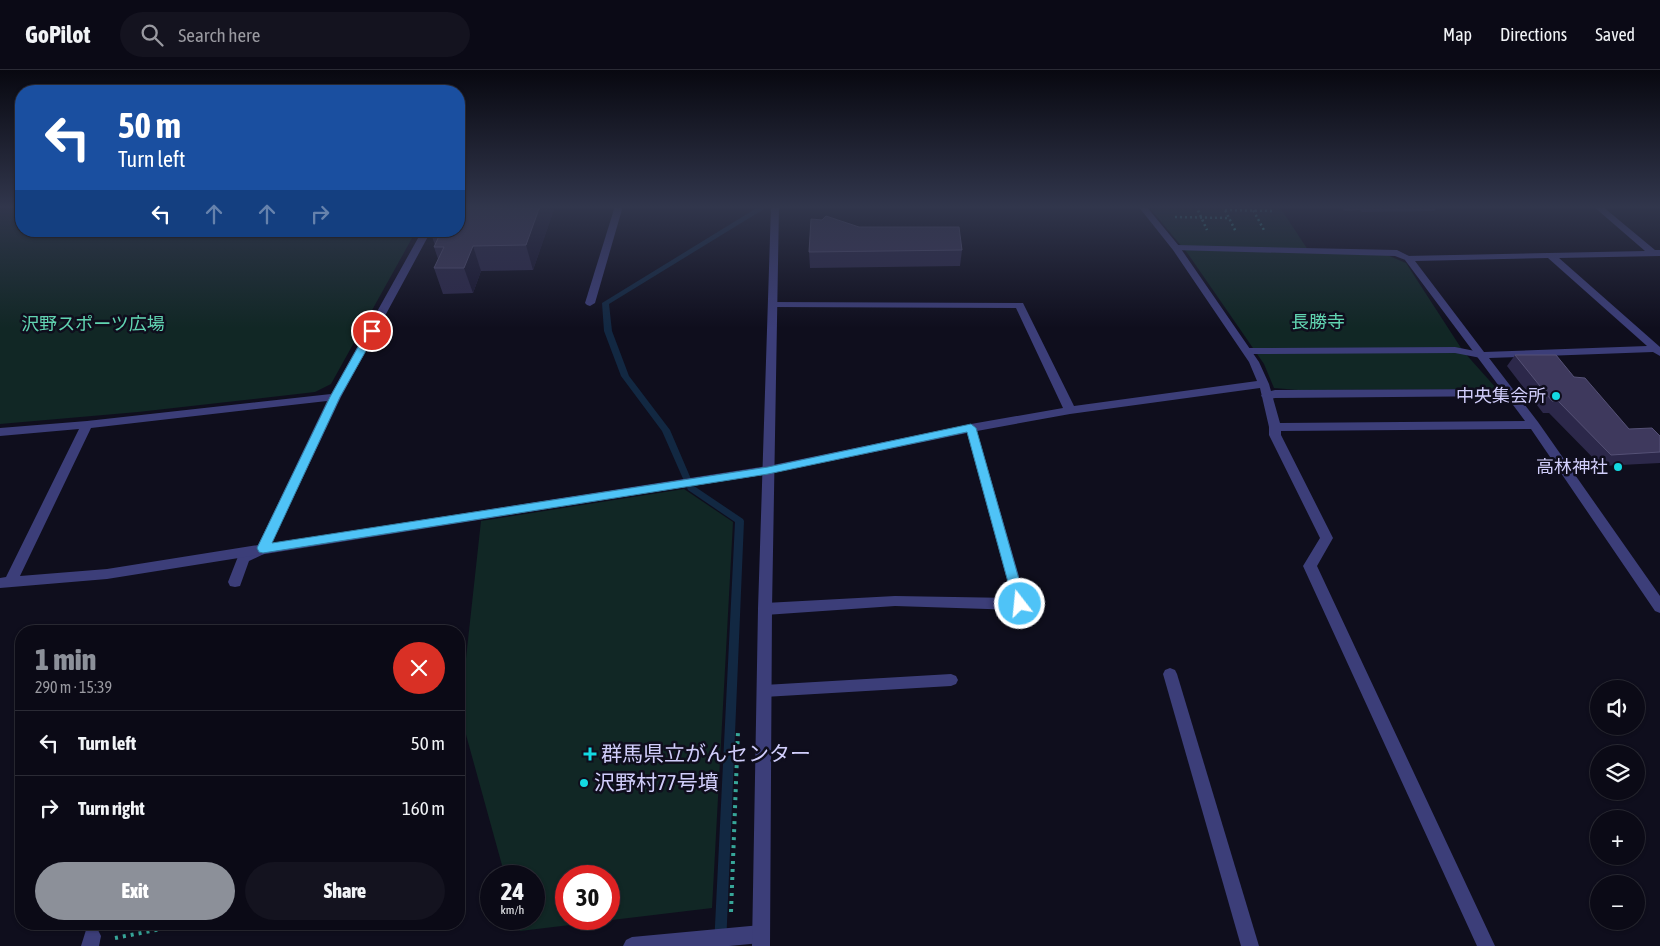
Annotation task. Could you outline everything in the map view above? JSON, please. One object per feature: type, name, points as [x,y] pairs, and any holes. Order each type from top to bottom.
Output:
[{"type":"street","points":[[235,582],[244,558],[263,548],[335,397],[418,247]]},
{"type":"street","points":[[590,303],[607,247]]},
{"type":"street","points":[[632,946],[761,940],[765,609],[774,247]]},
{"type":"street","points":[[1176,248],[1397,253],[1408,258],[1657,253]]},
{"type":"street","points":[[1176,248],[1247,351],[1264,384],[1275,427],[1275,435],[1327,538],[1310,566],[1486,946]]},
{"type":"street","points":[[1550,254],[1658,351]]},
{"type":"street","points":[[1408,258],[1654,586],[1660,607]]},
{"type":"street","points":[[772,305],[1020,305],[1070,410]]},
{"type":"street","points":[[1247,351],[1455,350],[1481,355],[1658,351]]},
{"type":"street","points":[[5,582],[107,574],[768,470],[971,428],[1070,410],[1264,384]]},
{"type":"street","points":[[1267,396],[1275,394],[1509,393]]},
{"type":"street","points":[[0,432],[335,397]]},
{"type":"street","points":[[5,582],[87,424]]},
{"type":"street","points":[[1275,427],[1534,425]]},
{"type":"street","points":[[765,609],[895,601],[1020,604],[971,428]]},
{"type":"street","points":[[1170,674],[1250,946]]},
{"type":"street","points":[[764,691],[951,680]]},
{"type":"path","points":[[91,941],[152,930]]},
{"type":"green space","name":"沢野スポーツ広場","points":[[0,247],[407,247],[331,384],[315,392],[138,412],[0,424]]},
{"type":"green space","name":"長勝寺","points":[[1182,247],[1306,247],[1310,253],[1387,255],[1406,263],[1463,351],[1497,389],[1298,390],[1274,388],[1264,364]]},
{"type":"green space","points":[[684,489],[733,522],[712,908],[620,919],[620,865],[555,865],[555,927],[545,928],[545,865],[502,865],[465,731],[465,667],[481,521]]},
{"type":"building","points":[[434,247],[473,247],[464,268],[434,268],[444,247]]},
{"type":"building","points":[[809,247],[962,247],[962,250],[809,252]]},
{"type":"building","points":[[1515,355],[1556,355],[1574,377],[1585,378],[1629,429],[1652,428],[1660,436],[1660,452],[1611,455],[1558,401],[1552,401]]},
{"type":"waterway","points":[[697,247],[605,303],[608,331],[625,376],[666,430],[691,488],[740,521],[720,946]]},
{"type":"place","name":"中央集会所","points":[[1556,396]]},
{"type":"place","name":"高林神社","points":[[1618,467]]},
{"type":"place","name":"群馬県立がんセンター","points":[[590,754]]},
{"type":"place","name":"沢野村77号墳","points":[[584,783]]},
{"type":"route","points":[[372,331],[335,397],[263,548],[768,470],[971,428],[1020,604]]}]
